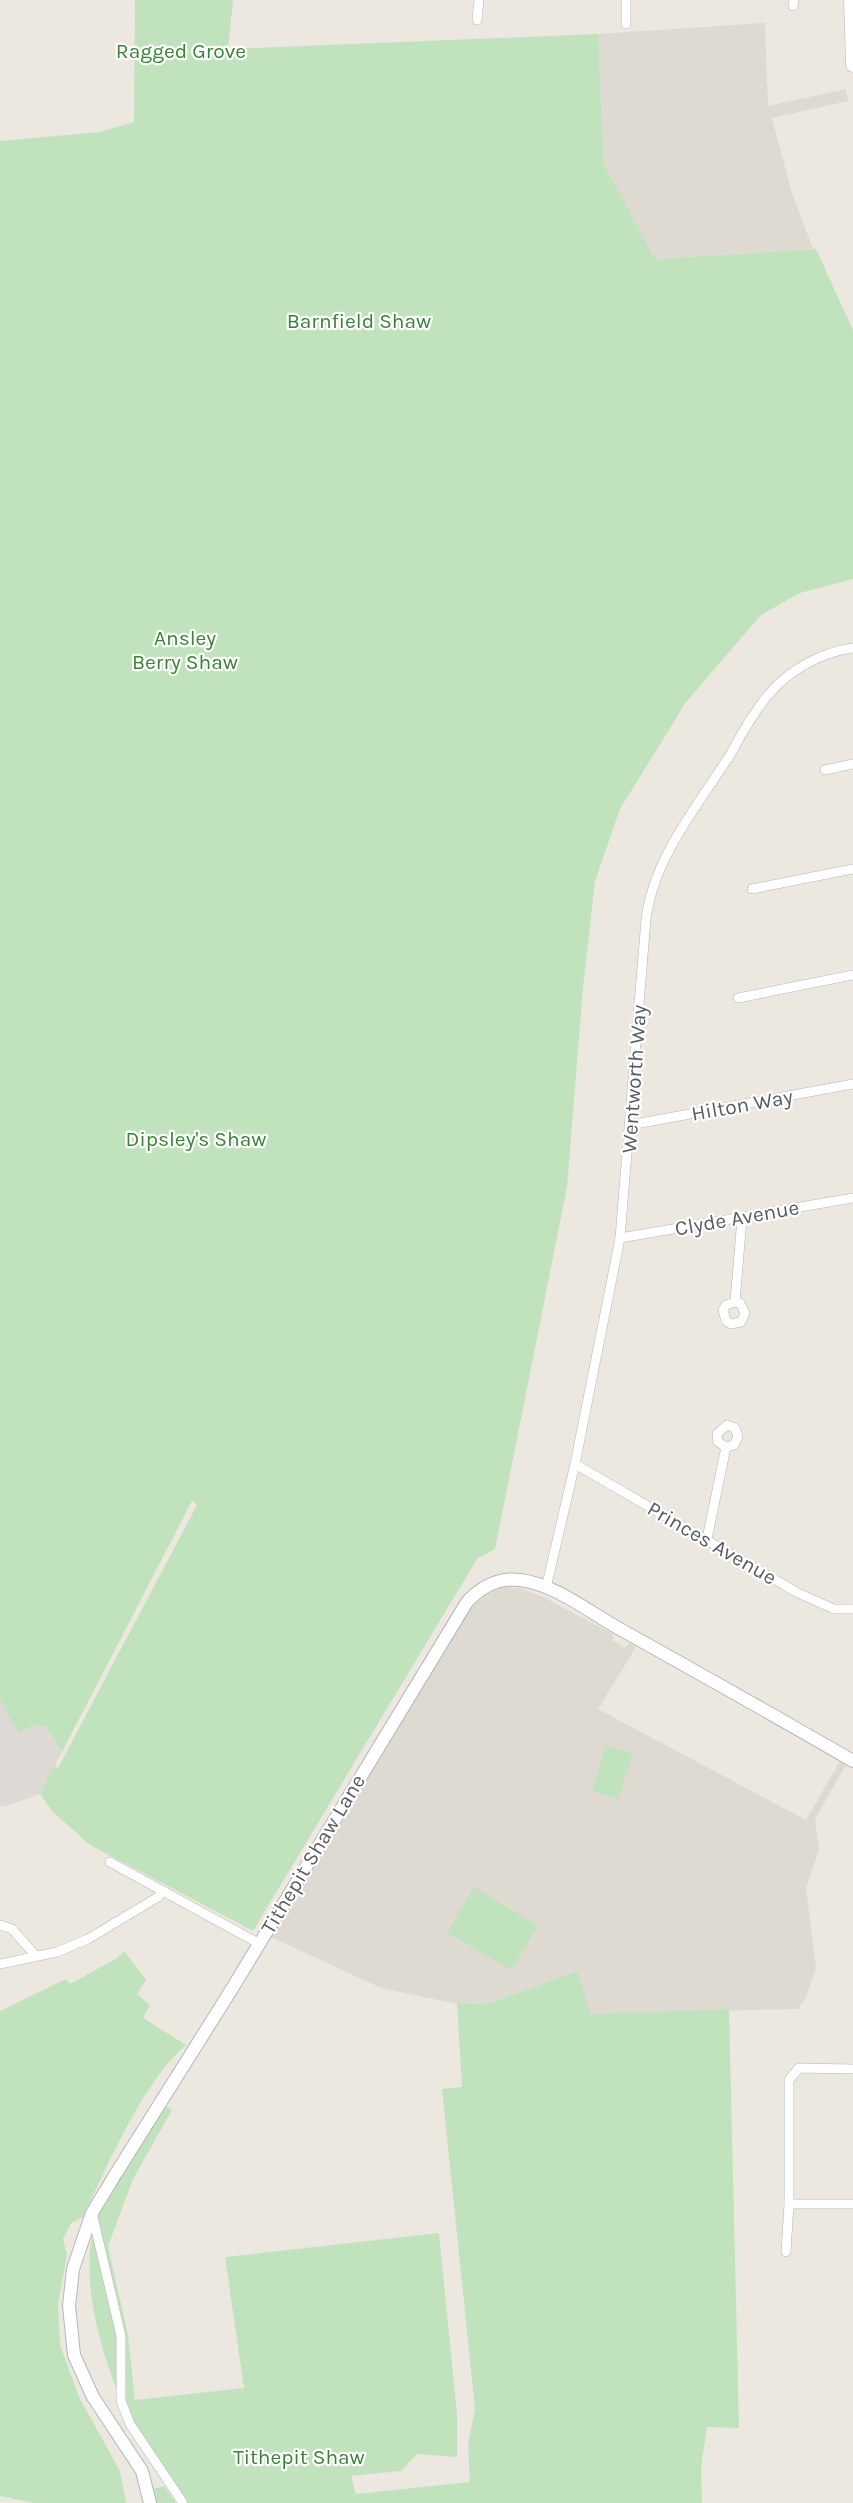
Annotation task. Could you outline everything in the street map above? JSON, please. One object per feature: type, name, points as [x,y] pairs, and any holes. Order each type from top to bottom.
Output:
[{"type":"main road","points":[[851,0],[853,65]]},
{"type":"street","points":[[477,20],[479,0]]},
{"type":"street","points":[[626,0],[626,24]]},
{"type":"street","name":"Wentworth Way","points":[[546,1588],[575,1464],[620,1238],[649,898],[659,868],[770,692],[803,666],[829,654],[853,648]]},
{"type":"street","points":[[825,770],[853,764]]},
{"type":"street","points":[[752,889],[853,869]]},
{"type":"street","points":[[738,998],[853,975]]},
{"type":"street","name":"Hilton Way","points":[[630,1125],[853,1084]]},
{"type":"street","name":"Clyde Avenue","points":[[620,1238],[853,1198]]},
{"type":"street","points":[[735,1302],[742,1218]]},
{"type":"street","points":[[707,1539],[726,1447]]},
{"type":"street","name":"Princes Avenue","points":[[575,1464],[798,1593],[834,1609],[853,1610]]},
{"type":"street","name":"Tithepit Shaw Lane","points":[[150,2503],[142,2471],[93,2397],[74,2355],[69,2306],[73,2269],[92,2213],[467,1602],[476,1592],[508,1579],[546,1588],[671,1656],[853,1761]]},
{"type":"street","points":[[111,1862],[258,1943]]},
{"type":"street","points":[[0,1964],[57,1952],[88,1939],[158,1897],[163,1891]]},
{"type":"street","points":[[0,1924],[12,1929],[35,1955]]},
{"type":"street","points":[[786,2252],[789,2204],[789,2080],[799,2068],[853,2069]]},
{"type":"street","points":[[789,2204],[853,2204]]},
{"type":"street","points":[[92,2213],[121,2336],[121,2401],[130,2424],[183,2503]]},
{"type":"shaded area","points":[[765,23],[768,106],[846,89],[848,101],[772,118],[791,190],[813,249],[655,259],[604,166],[598,34]]},
{"type":"shaded area","points":[[507,1587],[520,1588],[543,1597],[613,1634],[613,1641],[625,1648],[629,1643],[636,1647],[598,1709],[806,1820],[840,1761],[846,1765],[815,1819],[819,1850],[806,1888],[816,1968],[806,1997],[798,2009],[589,2014],[578,1971],[489,2003],[457,2004],[381,1988],[269,1936],[472,1606],[494,1590]]},
{"type":"shaded area","points":[[0,1700],[19,1732],[34,1724],[46,1727],[62,1752],[40,1794],[3,1807],[0,1805]]},
{"type":"green space","points":[[135,0],[233,0],[228,49],[598,34],[604,165],[655,259],[816,249],[853,330],[853,579],[800,593],[761,615],[686,702],[620,809],[595,881],[583,988],[567,1187],[495,1549],[477,1559],[253,1931],[90,1845],[53,1812],[40,1794],[54,1766],[58,1768],[197,1505],[192,1501],[62,1752],[46,1727],[34,1724],[19,1733],[0,1700],[0,141],[100,132],[134,122]]},
{"type":"green space","points":[[606,1745],[633,1754],[618,1799],[592,1791]]},
{"type":"green space","points":[[474,1887],[538,1926],[511,1970],[447,1932]]},
{"type":"green space","points":[[124,1951],[146,1980],[137,1994],[150,2005],[143,2018],[186,2045],[170,2060],[141,2101],[83,2217],[71,2223],[63,2239],[67,2254],[58,2305],[60,2345],[79,2397],[120,2471],[126,2503],[34,2503],[0,2496],[0,2011],[66,1979],[70,1984],[117,1958]]},
{"type":"green space","name":"Tithepit Shaw","points":[[578,1971],[590,2014],[729,2009],[739,2428],[707,2427],[701,2467],[702,2503],[187,2503],[146,2447],[123,2405],[103,2351],[96,2322],[89,2264],[92,2237],[99,2212],[121,2171],[165,2106],[172,2110],[133,2179],[108,2246],[128,2335],[135,2400],[244,2388],[225,2257],[439,2233],[457,2414],[457,2457],[417,2454],[401,2471],[351,2476],[356,2494],[470,2482],[468,2445],[475,2409],[442,2089],[462,2087],[457,2004],[489,2003]]},
{"type":"green space","points":[[164,2486],[176,2503],[156,2503],[153,2489]]},
{"type":"park label","name":"Ragged Grove","points":[[181,51]]},
{"type":"park label","name":"Barnfield Shaw","points":[[359,321]]},
{"type":"park label","name":"Ansley Berry Shaw","points":[[185,650]]},
{"type":"park label","name":"Dipsley's Shaw","points":[[196,1139]]}]
